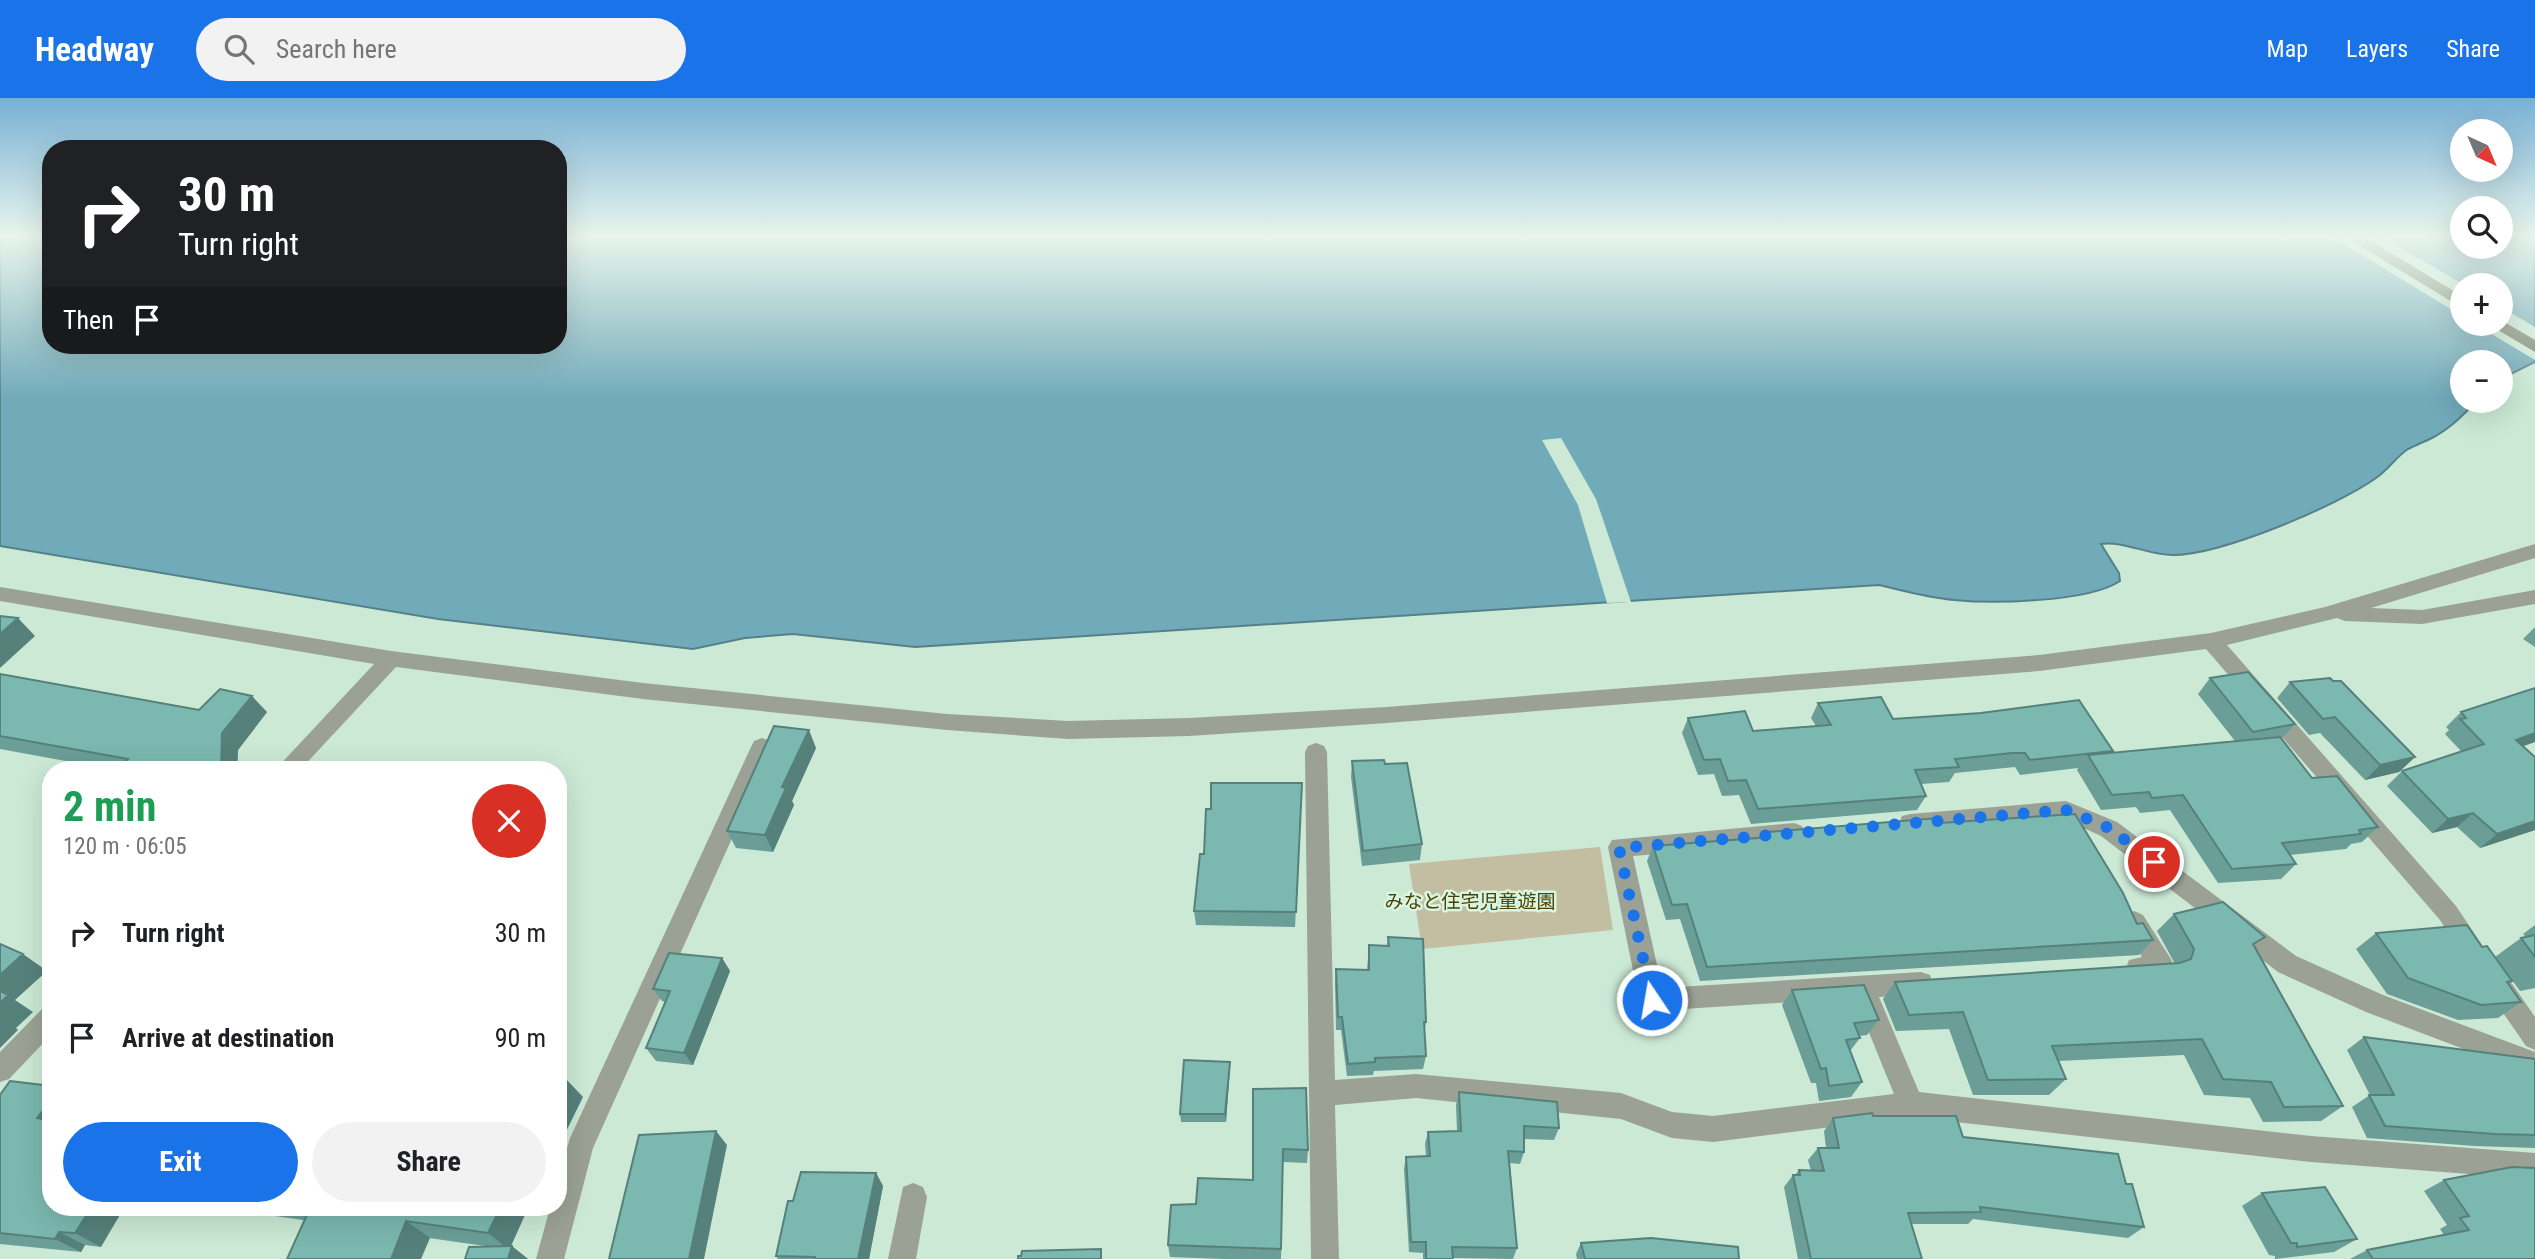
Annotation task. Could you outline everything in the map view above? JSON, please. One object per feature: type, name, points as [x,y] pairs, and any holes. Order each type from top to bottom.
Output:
[{"type":"street","points":[[2513,334],[2535,347]]},
{"type":"street","points":[[0,594],[391,659],[656,693],[947,722],[1068,730],[1189,727],[1635,696],[2039,663],[2211,640],[2325,614],[2535,551]]},
{"type":"street","points":[[2325,614],[2422,617],[2535,597]]},
{"type":"street","points":[[2211,640],[2448,913],[2535,1038]]},
{"type":"street","points":[[294,761],[391,659]]},
{"type":"street","points":[[567,1196],[580,1147],[762,747]]},
{"type":"street","points":[[1316,752],[1325,1259]]},
{"type":"street","points":[[2066,810],[2086,844]]},
{"type":"street","points":[[1884,825],[2066,810],[2109,828],[2287,964],[2375,1004],[2535,1064]]},
{"type":"street","points":[[1815,831],[1619,848],[1652,1000],[1944,981]]},
{"type":"street","points":[[2121,900],[2162,967],[2121,969]]},
{"type":"street","points":[[1862,986],[1910,1104]]},
{"type":"street","points":[[0,1070],[42,1026]]},
{"type":"street","points":[[1323,1093],[1416,1086],[1621,1106],[1672,1125],[1713,1129],[1910,1104],[2311,1149],[2535,1166]]},
{"type":"street","points":[[902,1259],[913,1197]]},
{"type":"street","points":[[550,1259],[562,1216]]},
{"type":"green space","name":"みなと住宅児童遊園","points":[[1600,847],[1613,930],[1422,949],[1409,864]]},
{"type":"water","points":[[0,290],[42,290],[42,354],[567,354],[567,290],[2450,290],[2450,336],[2513,336],[2513,290],[2535,290],[2535,362],[2513,373],[2513,350],[2450,350],[2450,413],[2464,413],[2445,430],[2408,449],[2376,478],[2335,502],[2278,527],[2194,553],[2173,555],[2119,544],[2101,544],[2119,573],[2120,581],[2087,593],[2040,600],[1971,601],[1935,598],[1879,585],[915,647],[793,634],[745,638],[693,649],[438,619],[0,546]]},
{"type":"pier","points":[[2420,290],[2450,290],[2450,309]]},
{"type":"pier","points":[[2513,314],[2535,327],[2535,360],[2495,336],[2513,336]]},
{"type":"pier","points":[[1561,438],[1596,499],[1631,602],[1607,603],[1578,505],[1542,440]]},
{"type":"building","points":[[0,616],[18,618],[0,634]]},
{"type":"building","points":[[2248,672],[2295,724],[2253,732],[2210,678]]},
{"type":"building","points":[[0,674],[199,710],[220,689],[252,696],[222,733],[221,761],[126,761],[128,759],[0,736]]},
{"type":"building","points":[[2330,678],[2333,681],[2341,681],[2415,757],[2380,765],[2335,717],[2323,719],[2290,682]]},
{"type":"building","points":[[2535,688],[2535,733],[2516,740],[2535,757],[2535,821],[2497,834],[2473,813],[2448,819],[2402,771],[2484,744],[2460,719],[2466,718],[2461,712]]},
{"type":"building","points":[[1881,697],[1893,719],[1981,713],[2079,700],[2113,751],[2030,760],[2025,753],[1955,759],[1959,767],[1915,770],[1926,796],[1758,809],[1746,780],[1728,781],[1720,759],[1704,760],[1688,718],[1745,711],[1753,731],[1831,725],[1818,703]]},
{"type":"building","points":[[774,726],[809,730],[782,787],[786,788],[765,835],[727,831]]},
{"type":"building","points":[[2280,737],[2312,778],[2337,776],[2378,827],[2359,830],[2361,834],[2282,843],[2296,864],[2232,869],[2183,795],[2152,798],[2149,792],[2112,795],[2088,755]]},
{"type":"building","points":[[1384,760],[1385,764],[1407,763],[1422,844],[1363,851],[1352,761]]},
{"type":"building","points":[[1211,783],[1302,783],[1296,912],[1194,911],[1200,854],[1204,854],[1206,809],[1211,809]]},
{"type":"building","points":[[2075,814],[2123,893],[2137,924],[2143,923],[2153,940],[1707,967],[1687,904],[1672,905],[1653,846],[1770,837],[1768,832],[1938,818],[1940,823]]},
{"type":"building","points":[[2223,902],[2265,937],[2253,944],[2343,1106],[2284,1107],[2271,1082],[2223,1079],[2202,1039],[2052,1046],[2066,1079],[1988,1080],[1963,1012],[1909,1015],[1895,982],[2180,963],[2191,959],[2194,949],[2174,914]]},
{"type":"building","points":[[2467,925],[2482,947],[2487,946],[2512,981],[2507,982],[2521,1002],[2481,1005],[2408,978],[2376,933]]},
{"type":"building","points":[[2535,935],[2535,957],[2521,938]]},
{"type":"building","points":[[1388,937],[1423,939],[1426,1056],[1375,1058],[1375,1062],[1348,1064],[1342,1017],[1338,1017],[1336,969],[1369,970],[1369,945],[1389,946]]},
{"type":"building","points":[[0,944],[23,954],[0,975]]},
{"type":"building","points":[[669,953],[722,958],[684,1053],[646,1048],[670,991],[653,989]]},
{"type":"building","points":[[1864,985],[1879,1020],[1854,1023],[1860,1038],[1846,1040],[1862,1082],[1829,1086],[1826,1068],[1821,1069],[1792,990]]},
{"type":"building","points":[[0,991],[8,995],[0,1003]]},
{"type":"building","points":[[2364,1037],[2535,1059],[2535,1135],[2385,1126],[2369,1095],[2394,1095]]},
{"type":"building","points":[[1184,1060],[1230,1062],[1225,1114],[1180,1114]]},
{"type":"building","points":[[10,1081],[42,1085],[42,1112],[37,1118],[42,1119],[42,1216],[86,1216],[75,1233],[59,1232],[55,1239],[0,1233],[0,1095]]},
{"type":"building","points":[[1306,1088],[1308,1150],[1283,1149],[1281,1249],[1168,1245],[1171,1205],[1196,1204],[1198,1178],[1253,1180],[1253,1089]]},
{"type":"building","points":[[1459,1092],[1557,1102],[1559,1128],[1524,1126],[1524,1152],[1508,1151],[1517,1248],[1452,1247],[1453,1259],[1426,1259],[1426,1242],[1411,1242],[1406,1157],[1430,1156],[1428,1132],[1461,1131]]},
{"type":"building","points":[[1872,1113],[1873,1116],[1956,1116],[1963,1137],[2118,1154],[2126,1184],[2132,1184],[2144,1227],[1980,1207],[1981,1212],[1908,1213],[1922,1259],[1811,1259],[1793,1175],[1800,1175],[1799,1170],[1824,1171],[1818,1148],[1839,1148],[1833,1118]]},
{"type":"building","points":[[716,1131],[689,1259],[609,1259],[639,1135]]},
{"type":"building","points":[[2512,1167],[2535,1168],[2535,1259],[2373,1259],[2367,1250],[2469,1230],[2460,1218],[2469,1216],[2444,1180]]},
{"type":"building","points":[[801,1172],[876,1173],[858,1259],[776,1256],[788,1201],[793,1201]]},
{"type":"building","points":[[2325,1187],[2357,1239],[2297,1247],[2297,1243],[2291,1243],[2262,1193]]},
{"type":"building","points":[[306,1216],[496,1216],[488,1233],[406,1221],[391,1259],[287,1259]]},
{"type":"building","points":[[1651,1238],[1738,1247],[1739,1259],[1585,1259],[1581,1243]]},
{"type":"building","points":[[512,1246],[508,1259],[465,1259],[469,1247]]},
{"type":"building","points":[[1101,1249],[1101,1259],[1018,1259],[1022,1251]]},
{"type":"route","points":[[1652,1000],[1619,848],[2066,810],[2109,828],[2154,862]]}]
